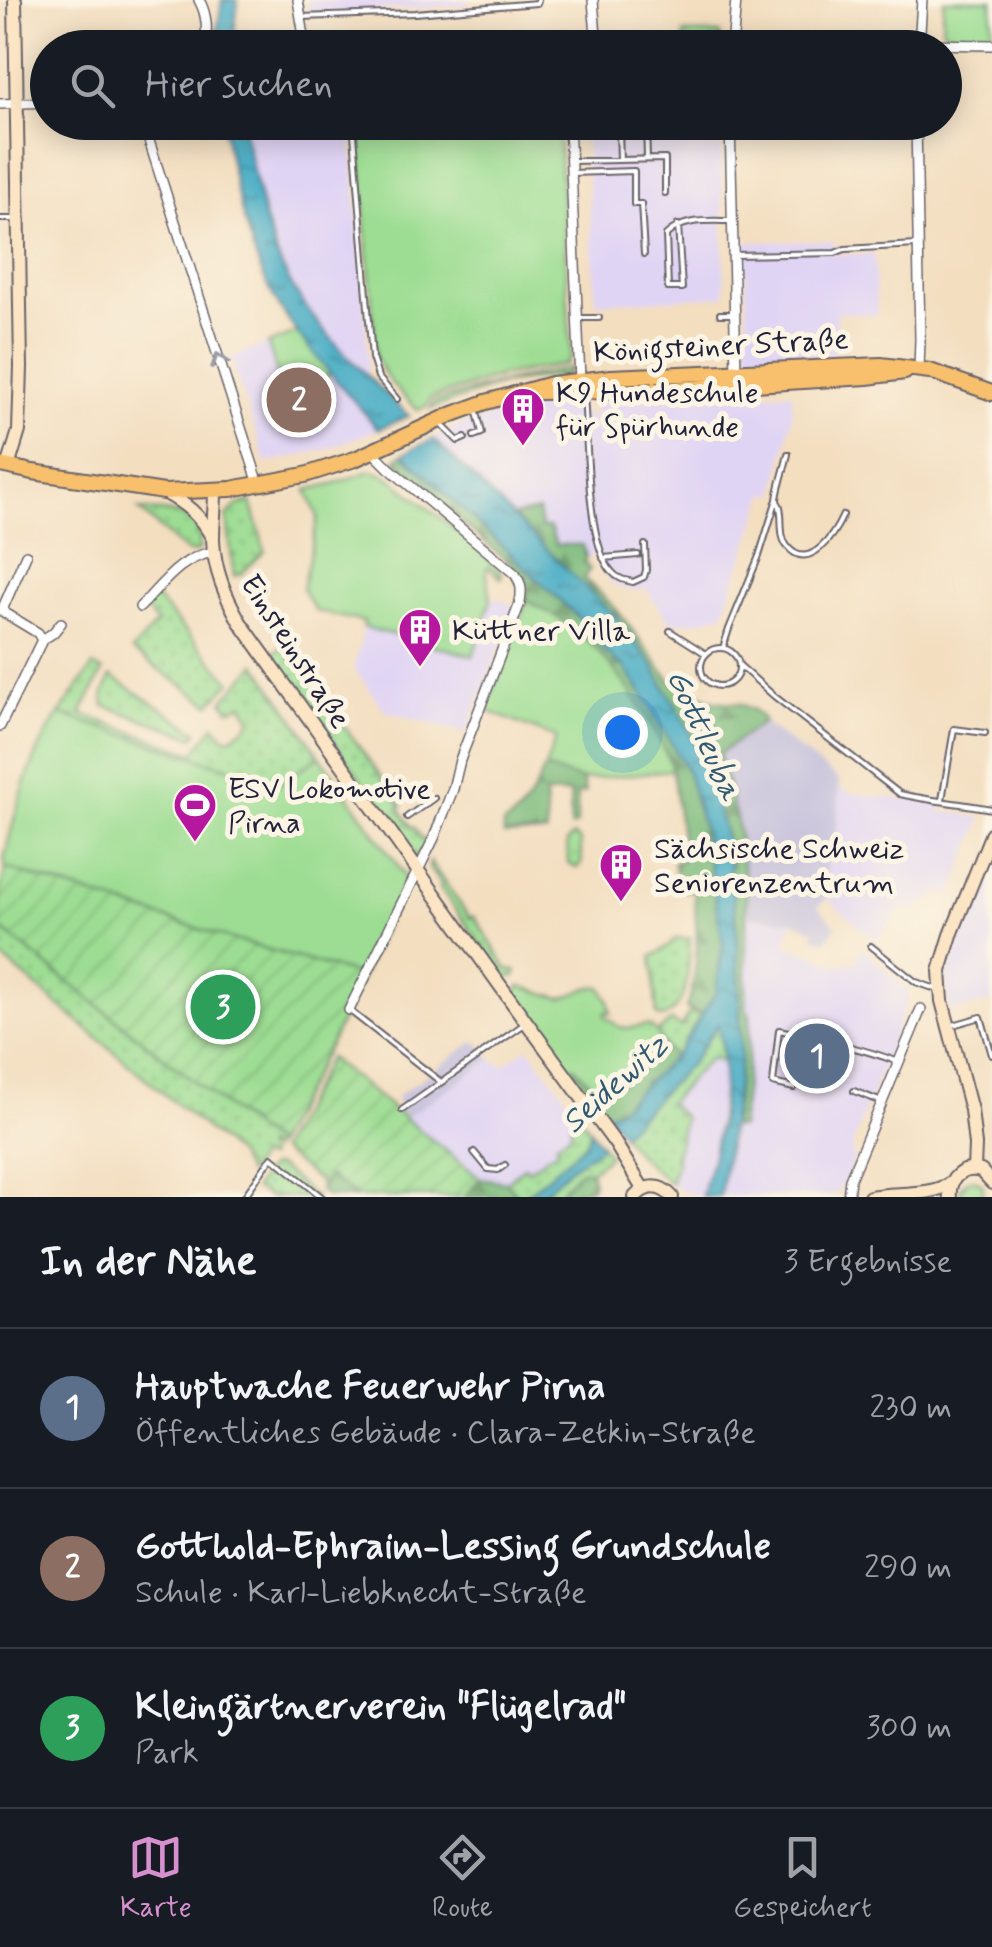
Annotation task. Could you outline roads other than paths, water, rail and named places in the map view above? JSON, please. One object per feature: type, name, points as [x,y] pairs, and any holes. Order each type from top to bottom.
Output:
[{"type":"main road","points":[[4,466],[19,431],[20,410],[15,0]]},
{"type":"main road","name":"Königsteiner Straße","points":[[4,466],[164,492],[215,491],[332,467],[438,420],[527,392],[736,378],[878,376],[919,369],[992,392]]},
{"type":"main road","name":"Einsteinstraße","points":[[215,491],[214,545],[220,584],[240,622],[615,1143],[639,1193]]},
{"type":"main road","points":[[164,492],[199,516],[214,545]]},
{"type":"main road","points":[[974,1170],[972,1110],[949,1026],[940,971],[992,833]]},
{"type":"main road","points":[[870,1197],[951,1190],[961,1172],[974,1170],[984,1173],[992,1183]]},
{"type":"main road","points":[[639,1193],[658,1188],[672,1197]]},
{"type":"street","points":[[199,0],[205,10],[206,30]]},
{"type":"street","points":[[298,0],[303,30]]},
{"type":"street","points":[[593,0],[596,30]]},
{"type":"street","points":[[734,30],[736,0]]},
{"type":"street","points":[[920,30],[922,0]]},
{"type":"street","points":[[962,46],[992,46]]},
{"type":"street","points":[[0,104],[30,103]]},
{"type":"street","points":[[148,140],[260,484]]},
{"type":"street","points":[[570,140],[582,386]]},
{"type":"street","points":[[730,140],[736,378]]},
{"type":"street","points":[[916,140],[919,369]]},
{"type":"street","points":[[349,1010],[418,872],[453,789],[460,760],[520,602],[521,584],[515,574],[372,451]]},
{"type":"street","points":[[140,607],[176,568],[214,545]]},
{"type":"street","points":[[26,556],[1,610],[38,633],[42,640]]},
{"type":"street","points":[[0,726],[42,640],[61,623]]},
{"type":"street","points":[[848,1197],[850,1179],[921,1009]]},
{"type":"lane","points":[[301,17],[415,13],[538,0]]},
{"type":"lane","points":[[354,140],[372,358],[378,377],[397,399]]},
{"type":"lane","points":[[619,140],[620,160]]},
{"type":"lane","points":[[646,140],[647,159]]},
{"type":"lane","points":[[571,161],[665,158],[665,193]]},
{"type":"lane","points":[[571,173],[634,172],[634,204],[642,204],[644,254]]},
{"type":"lane","points":[[0,219],[19,219]]},
{"type":"lane","points":[[678,225],[682,288],[668,288],[666,235],[678,225],[688,222],[732,221]]},
{"type":"lane","points":[[733,255],[834,253],[845,248],[917,245]]},
{"type":"lane","points":[[720,314],[735,314]]},
{"type":"lane","points":[[578,318],[599,318]]},
{"type":"lane","points":[[582,386],[594,533],[603,558],[618,578],[633,582],[644,577],[645,545]]},
{"type":"lane","points":[[474,436],[482,433],[475,406]]},
{"type":"lane","points":[[438,420],[458,440],[465,438]]},
{"type":"lane","points":[[723,648],[759,556],[788,454]]},
{"type":"lane","points":[[777,500],[784,540],[799,554],[819,551],[843,515]]},
{"type":"lane","points":[[603,558],[638,556]]},
{"type":"lane","points":[[670,631],[706,654]]},
{"type":"lane","points":[[739,665],[732,682],[720,686],[704,677],[701,665],[714,648],[734,654],[739,665],[774,696],[900,794],[992,809]]},
{"type":"lane","points":[[942,800],[954,729],[985,733]]},
{"type":"lane","points":[[407,817],[434,798]]},
{"type":"lane","points":[[872,946],[916,982],[942,995],[921,1009]]},
{"type":"lane","points":[[349,1010],[441,1082]]},
{"type":"lane","points":[[949,1026],[981,1018],[992,1055]]},
{"type":"lane","points":[[402,1110],[526,1022]]},
{"type":"lane","points":[[813,1038],[794,1088],[773,1083],[779,1030],[813,1038],[874,1053],[900,1062]]},
{"type":"lane","points":[[798,1078],[815,1085]]},
{"type":"lane","points":[[854,1091],[883,1103]]},
{"type":"lane","points":[[474,1152],[488,1169],[498,1170],[504,1165]]},
{"type":"lane","points":[[244,1197],[272,1156],[322,1197]]},
{"type":"water","points":[[222,0],[238,0],[235,30],[218,30]]},
{"type":"water","points":[[226,140],[246,140],[268,231],[295,291],[334,341],[409,416],[378,429],[312,352],[269,289],[238,195]]},
{"type":"water","points":[[433,439],[615,616],[652,664],[688,728],[709,779],[727,842],[738,941],[741,1058],[720,1196],[702,1197],[722,1092],[723,1056],[717,1025],[694,1060],[622,1134],[607,1114],[619,1109],[675,1056],[716,993],[723,943],[703,828],[686,769],[623,665],[599,645],[601,642],[581,620],[403,454]]},
{"type":"water","points":[[591,1131],[602,1146],[571,1167],[539,1197],[524,1197],[585,1144]]},
{"type":"place","name":"Gotthold-Ephraim-Lessing Grundschule","points":[[299,400]]},
{"type":"place","name":"K9 Hundeschule für Spürhunde","points":[[523,447]]},
{"type":"place","name":"Küttner Villa","points":[[420,668]]},
{"type":"place","name":"ESV Lokomotive Pirna","points":[[195,843]]},
{"type":"place","name":"Sächsische Schweiz Seniorenzentrum","points":[[621,903]]},
{"type":"place","name":"Kleingärtnerverein \"Flügelrad\"","points":[[223,1007]]},
{"type":"place","name":"Hauptwache Feuerwehr Pirna","points":[[817,1056]]},
{"type":"water label","name":"Gottleuba","points":[[705,734]]},
{"type":"water label","name":"Seidewitz","points":[[614,1083]]}]
